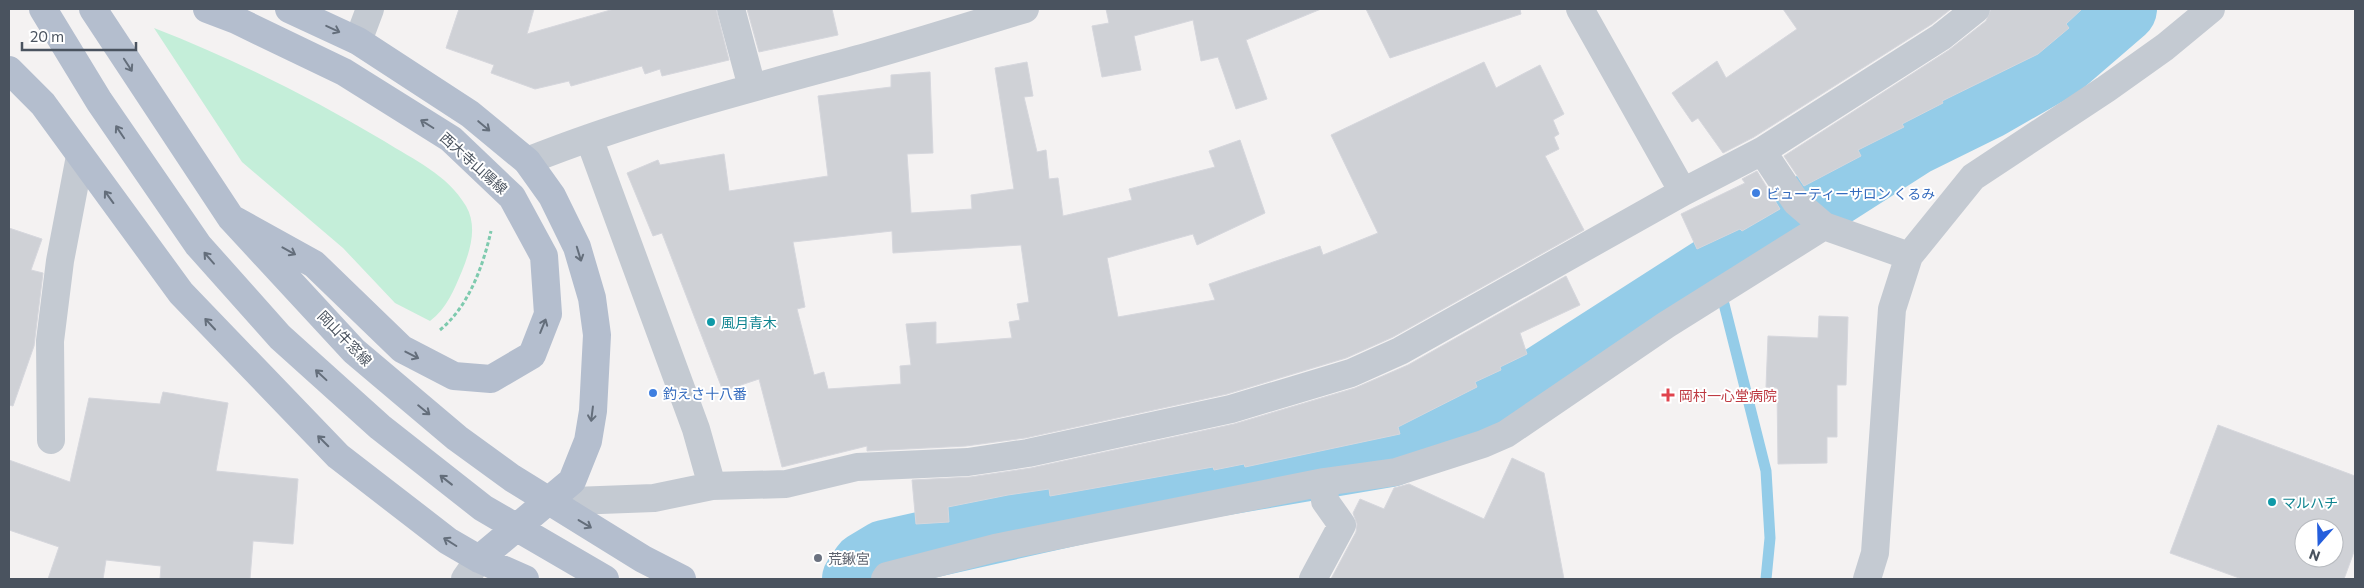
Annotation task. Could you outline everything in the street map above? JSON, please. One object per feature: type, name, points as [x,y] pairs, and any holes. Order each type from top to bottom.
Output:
[{"type":"main road","points":[[43,9],[99,101],[198,245],[280,337],[380,427],[483,508],[514,528],[605,579]]},
{"type":"main road","name":"岡山牛窓線","points":[[92,9],[231,218],[354,351],[458,438],[547,502],[643,559],[682,579]]},
{"type":"main road","name":"西大寺山陽線","points":[[207,9],[236,20],[344,72],[451,139],[512,197],[544,256],[548,314],[532,355],[491,379],[454,376],[402,349],[314,264],[231,218]]},
{"type":"main road","points":[[289,9],[358,41],[470,114],[527,162],[552,196],[577,247],[592,298],[597,335],[593,411],[588,440],[572,481],[514,528],[472,569]]},
{"type":"main road","points":[[9,70],[43,104],[181,294],[262,380],[338,456],[425,525],[472,569],[525,579]]},
{"type":"street","points":[[358,41],[370,9]]},
{"type":"street","points":[[731,9],[752,88]]},
{"type":"street","points":[[527,162],[589,138],[752,88],[868,56],[1025,9]]},
{"type":"street","points":[[1580,9],[1683,192]]},
{"type":"street","points":[[547,502],[654,498],[712,486],[786,484],[857,467],[968,462],[1028,453],[1231,409],[1351,372],[1400,352],[1683,192],[1762,151],[1941,37],[1976,9]]},
{"type":"street","points":[[1867,579],[1875,553],[1892,309],[1908,256],[1973,178],[2165,48],[2212,9]]},
{"type":"street","points":[[589,138],[696,429],[712,486]]},
{"type":"street","points":[[1762,151],[1812,216],[1908,256]]},
{"type":"street","points":[[51,440],[50,342],[60,262],[80,156]]},
{"type":"street","points":[[885,579],[887,576],[995,548],[1324,482],[1396,472],[1483,444],[1506,434],[1666,325],[1812,216]]},
{"type":"street","points":[[1313,579],[1342,526],[1325,501],[1324,482]]},
{"type":"path","points":[[436,334],[450,322],[478,274],[492,226]]},
{"type":"green space","points":[[154,28],[242,66],[300,94],[418,161],[440,176],[449,185],[470,214],[472,239],[456,285],[436,316],[430,321],[395,303],[343,248],[242,162]]},
{"type":"building","points":[[459,9],[534,9],[527,34],[614,9],[716,9],[729,60],[662,76],[660,69],[645,74],[642,66],[571,86],[569,81],[535,89],[491,73],[494,65],[446,48]]},
{"type":"building","points":[[747,9],[832,9],[838,35],[759,52]]},
{"type":"building","points":[[1106,9],[1321,9],[1246,40],[1267,99],[1236,109],[1218,57],[1201,61],[1193,20],[1134,36],[1141,70],[1102,77],[1092,26],[1109,23]]},
{"type":"building","points":[[1366,9],[1520,9],[1521,14],[1390,58]]},
{"type":"building","points":[[1783,9],[1951,9],[1932,24],[1754,137],[1723,153],[1698,118],[1692,122],[1672,93],[1717,61],[1726,78],[1797,29]]},
{"type":"building","points":[[1991,9],[2082,9],[2066,24],[2069,28],[2038,54],[1942,101],[1943,103],[1902,124],[1904,127],[1858,150],[1861,156],[1804,186],[1784,156],[1949,50],[1986,21]]},
{"type":"building","points":[[1027,62],[1033,96],[1024,97],[1037,152],[1046,150],[1049,179],[1058,178],[1063,216],[1132,200],[1129,189],[1215,167],[1209,151],[1240,140],[1265,213],[1197,245],[1193,234],[1107,258],[1118,317],[1215,300],[1209,284],[1320,246],[1323,255],[1378,233],[1331,135],[1484,62],[1496,88],[1540,65],[1564,114],[1553,120],[1559,134],[1554,137],[1559,149],[1545,156],[1584,230],[1393,337],[1346,358],[1227,394],[1025,438],[966,446],[867,451],[867,446],[782,467],[759,379],[723,391],[662,233],[653,236],[627,173],[658,160],[660,165],[724,154],[729,191],[828,176],[818,96],[891,87],[891,75],[930,72],[933,153],[907,154],[911,213],[972,209],[971,195],[1014,189],[995,68]],"holes":[[[892,231],[893,253],[1021,245],[1029,302],[1017,304],[1020,320],[1009,322],[1012,338],[936,344],[936,322],[906,324],[911,365],[900,366],[901,384],[828,389],[824,372],[814,375],[797,309],[805,307],[793,242]]]},
{"type":"building","points":[[1757,171],[1780,209],[1742,231],[1740,229],[1697,249],[1681,214],[1745,183],[1742,179]]},
{"type":"building","points":[[9,228],[42,239],[31,270],[43,273],[34,346],[13,406],[9,405]]},
{"type":"building","points":[[1566,276],[1580,305],[1520,333],[1527,354],[1500,367],[1501,370],[1475,382],[1477,387],[1398,427],[1400,434],[1245,467],[1244,464],[1214,470],[1213,467],[1050,496],[1049,489],[1008,495],[948,507],[949,522],[916,524],[912,480],[970,477],[1031,468],[1234,424],[1355,388],[1408,365]]},
{"type":"building","points":[[1819,316],[1848,317],[1846,385],[1837,385],[1837,437],[1827,437],[1827,463],[1778,464],[1777,388],[1766,387],[1768,336],[1818,338]]},
{"type":"building","points":[[163,392],[228,403],[216,471],[298,479],[293,544],[253,541],[250,579],[160,579],[161,566],[106,560],[103,579],[48,579],[59,547],[9,530],[9,460],[70,482],[89,398],[160,404]]},
{"type":"building","name":"マルハチ","points":[[2218,425],[2355,476],[2355,549],[2344,579],[2242,579],[2170,553]]},
{"type":"building","points":[[1512,458],[1544,473],[1564,579],[1331,579],[1356,532],[1357,524],[1353,513],[1360,499],[1384,509],[1394,488],[1409,484],[1484,519]]},
{"type":"waterway","points":[[856,579],[865,566],[885,554],[1156,493],[1390,453],[1524,391],[1913,142],[1988,105],[2058,65],[2123,9]]},
{"type":"waterway","points":[[1710,272],[1715,282]]},
{"type":"waterway","points":[[1724,304],[1766,471],[1770,538],[1766,579]]},
{"type":"place","name":"ビューティーサロン くるみ","points":[[1756,193]]},
{"type":"place","name":"風月青木","points":[[711,322]]},
{"type":"place","name":"釣えさ十八番","points":[[653,393]]},
{"type":"place","name":"岡村一心堂病院","points":[[1668,395]]},
{"type":"place","name":"マルハチ","points":[[2272,502]]},
{"type":"place","name":"荒鍬宮","points":[[818,558]]}]
